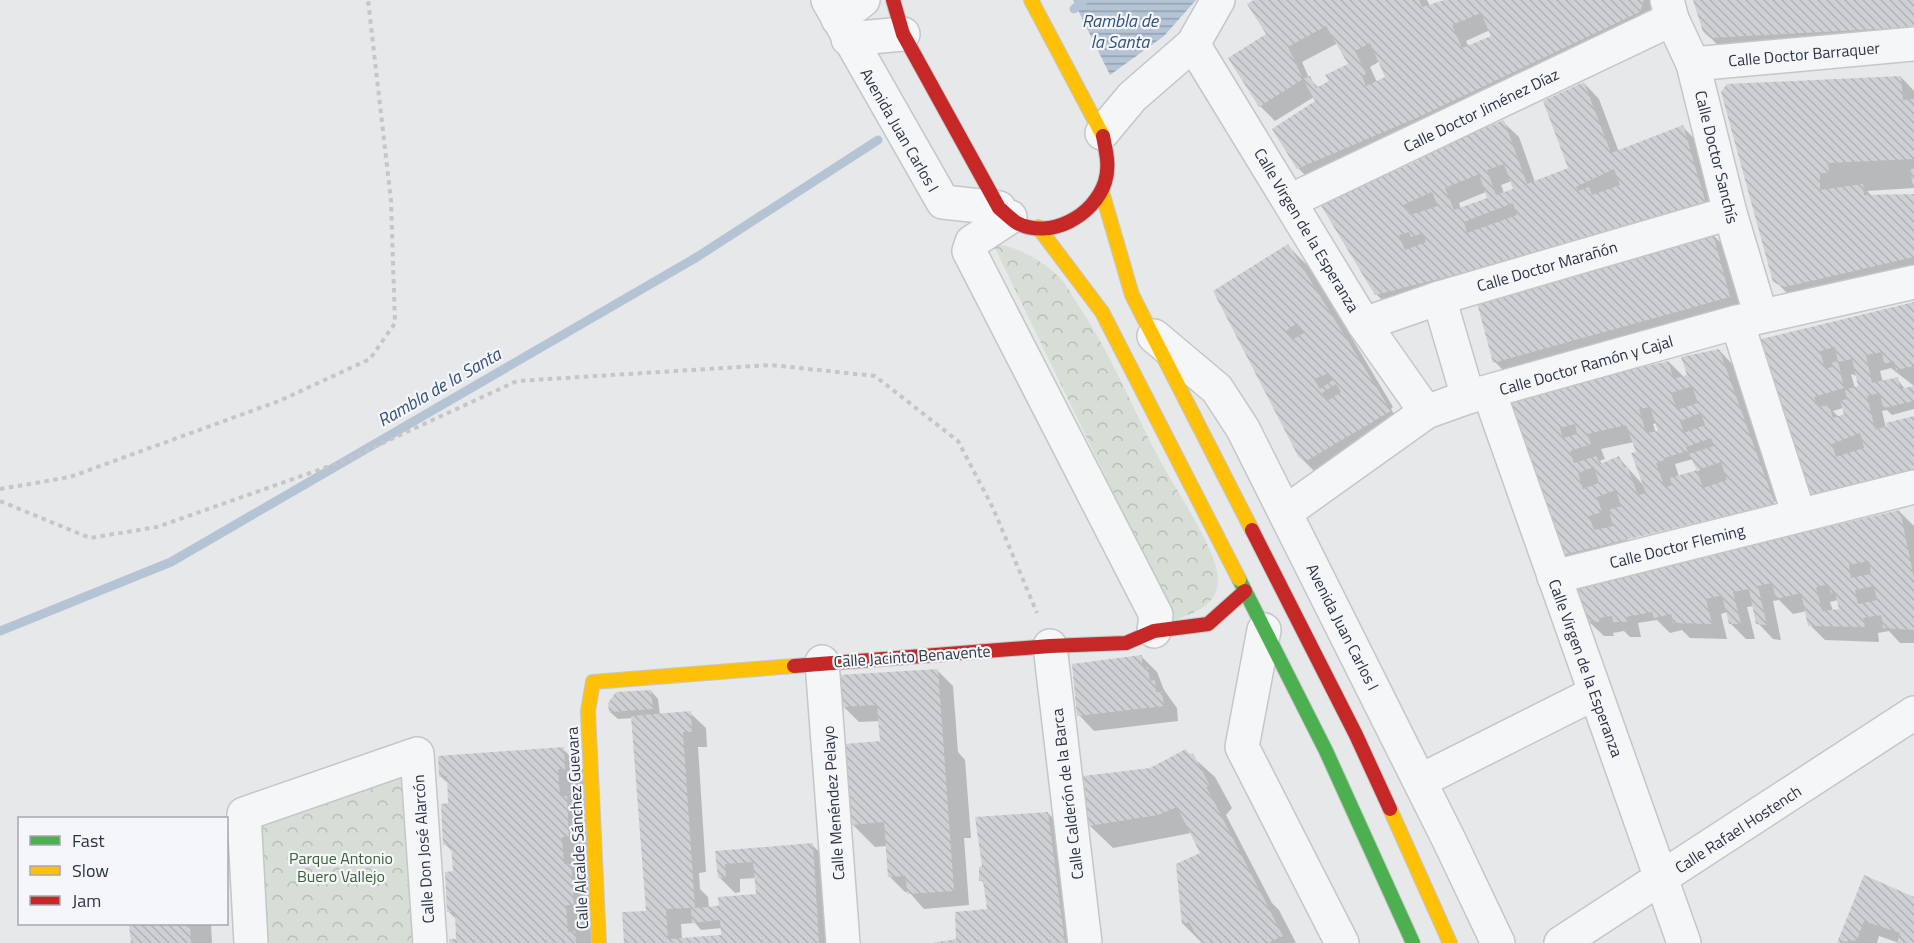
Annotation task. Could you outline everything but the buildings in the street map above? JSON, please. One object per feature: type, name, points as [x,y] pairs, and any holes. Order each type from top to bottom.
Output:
[{"type":"main road","points":[[893,0],[903,34],[1016,217],[1102,312],[1326,751],[1413,943]]},
{"type":"main road","points":[[1016,217],[1058,226],[1076,220],[1091,208],[1102,192],[1108,174],[1108,155],[1102,133],[1031,0]]},
{"type":"main road","points":[[1102,192],[1132,295],[1356,735],[1450,943]]},
{"type":"main road","name":"Calle Jacinto Benavente","points":[[588,711],[593,682],[822,662],[1126,643],[1154,631],[1208,624],[1245,591]]},
{"type":"main road","name":"Calle Alcalde Sánchez Guevara","points":[[588,711],[598,943]]},
{"type":"street","points":[[1102,133],[1132,97],[1193,44],[1218,0]]},
{"type":"street","name":"Calle Doctor Sanchís","points":[[1669,9],[1693,64],[1730,213],[1749,319],[1799,515]]},
{"type":"street","name":"Calle Doctor Jiménez Díaz","points":[[1290,201],[1669,9]]},
{"type":"street","name":"Avenida Juan Carlos I","points":[[844,15],[903,34]]},
{"type":"street","name":"Avenida Juan Carlos I","points":[[844,15],[943,202],[1016,217]]},
{"type":"street","name":"Calle Virgen de la Esperanza","points":[[1193,44],[1365,324],[1426,412]]},
{"type":"street","name":"Calle Doctor Barraquer","points":[[1693,64],[1914,44]]},
{"type":"street","name":"Calle Doctor Marañón","points":[[1365,324],[1439,298],[1730,213]]},
{"type":"street","points":[[1016,217],[972,242],[969,251],[1156,615],[1154,631]]},
{"type":"street","name":"Calle Doctor Ramón y Cajal","points":[[1286,512],[1426,412],[1479,394],[1749,319],[1914,282]]},
{"type":"street","name":"Calle Virgen de la Esperanza","points":[[1439,298],[1554,577],[1684,943]]},
{"type":"street","name":"Avenida Juan Carlos I","points":[[1154,336],[1217,389],[1243,429],[1420,781],[1498,943]]},
{"type":"street","name":"Calle Doctor Fleming","points":[[1554,577],[1799,515],[1913,491]]},
{"type":"street","points":[[1264,630],[1242,747],[1342,943]]},
{"type":"street","name":"Calle Calderón de la Barca","points":[[1050,646],[1085,943]]},
{"type":"street","name":"Calle Menéndez Pelayo","points":[[822,662],[843,943]]},
{"type":"street","points":[[1420,781],[1595,693]]},
{"type":"street","name":"Calle Rafael Hostench","points":[[1561,943],[1914,713]]},
{"type":"street","name":"Calle Don José Alarcón","points":[[251,943],[244,814],[417,754],[430,943]]},
{"type":"path","points":[[0,489],[70,477],[279,401],[370,359],[394,322],[391,201],[368,0]]},
{"type":"path","points":[[0,501],[90,538],[157,526],[344,461],[517,381],[771,365],[875,376],[958,441],[993,508],[1050,646]]},
{"type":"green space","points":[[993,244],[1020,251],[1055,273],[1068,288],[1101,343],[1161,462],[1211,554],[1216,568],[1217,589],[1209,602],[1197,611],[1175,620]]},
{"type":"green space","name":"Parque Antonio Buero Vallejo","points":[[411,763],[423,943],[264,943],[254,816]]},
{"type":"water","name":"Rambla de la Santa","points":[[1073,0],[1196,0],[1164,36],[1110,75]]},
{"type":"waterway","name":"Rambla de la Santa","points":[[1074,9],[1084,0]]},
{"type":"waterway","name":"Rambla de la Santa","points":[[0,631],[171,562],[697,257],[878,140]]},
{"type":"traffic: fast","points":[[1239,579],[1326,751],[1413,943]]},
{"type":"traffic: slow","points":[[1031,0],[1103,136]]},
{"type":"traffic: slow","points":[[1102,192],[1132,295],[1252,530]]},
{"type":"traffic: slow","points":[[1038,227],[1102,312],[1239,579]]},
{"type":"traffic: slow","points":[[599,943],[588,711],[593,682],[794,666]]},
{"type":"traffic: slow","points":[[1390,809],[1450,943]]},
{"type":"traffic: jam","points":[[893,0],[903,34],[999,208],[1017,223],[1030,228],[1043,229],[1056,226],[1069,222],[1091,205],[1105,182],[1107,159],[1103,136]]},
{"type":"traffic: jam","points":[[1252,530],[1356,735],[1390,809]]},
{"type":"traffic: jam","points":[[794,666],[1050,646],[1126,643],[1154,631],[1208,624],[1245,591]]}]
